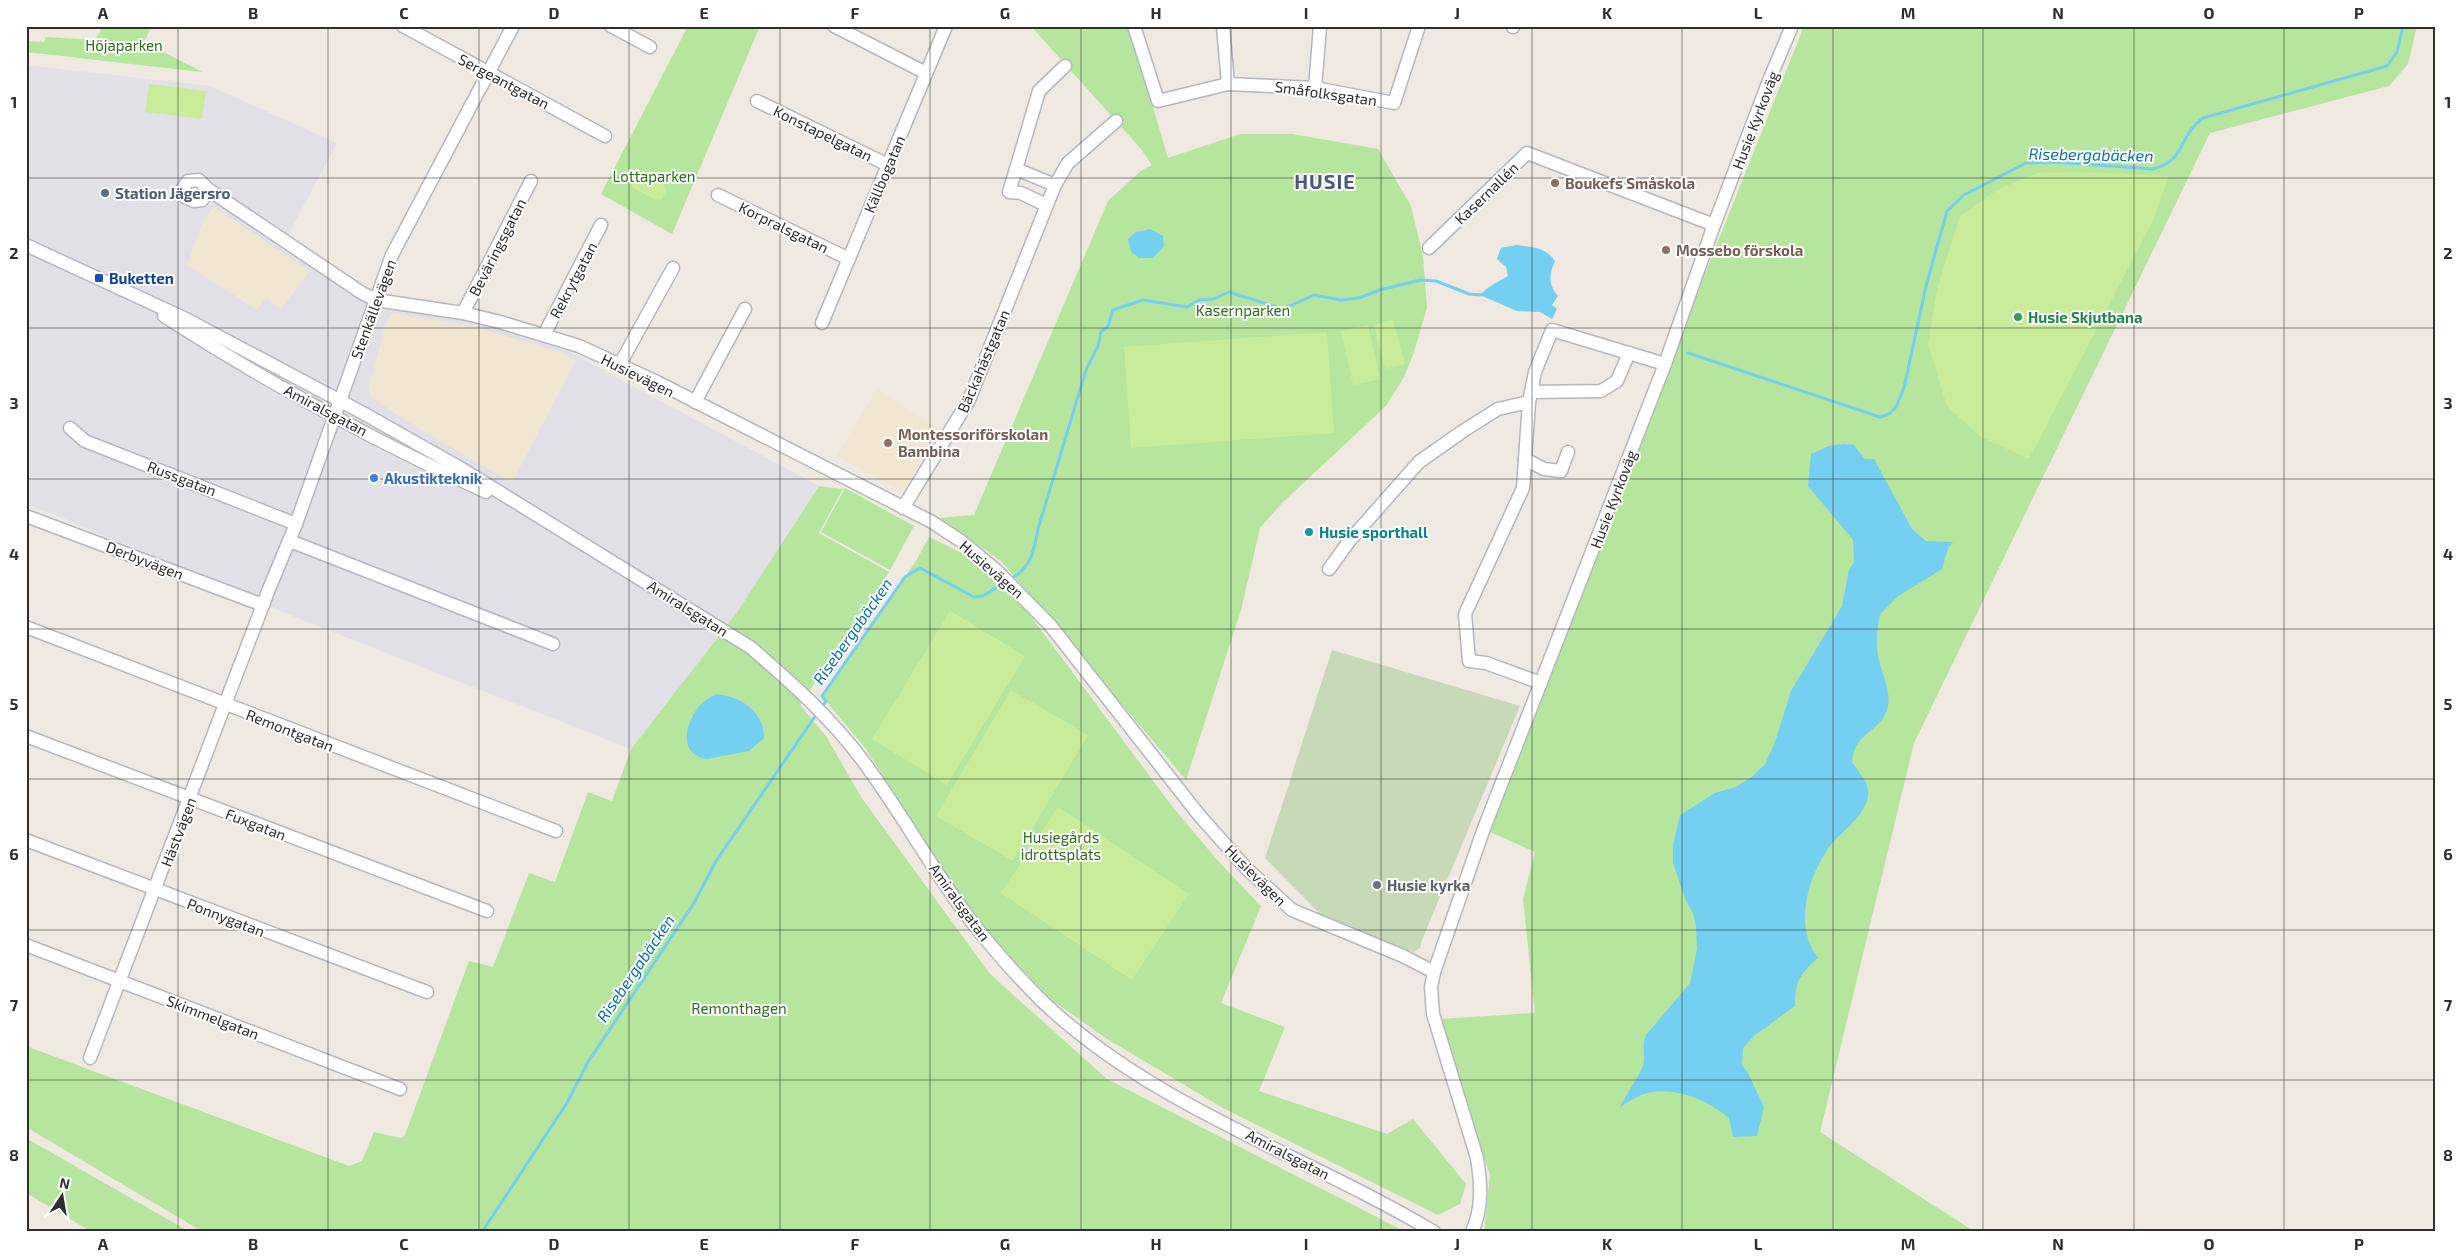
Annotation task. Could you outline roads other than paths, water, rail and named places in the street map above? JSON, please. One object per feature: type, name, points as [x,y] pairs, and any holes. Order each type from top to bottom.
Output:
[{"type":"street","name":"Sergeantgatan","points":[[403,26],[488,74],[605,136]]},
{"type":"street","name":"Stenkällevägen","points":[[263,605],[290,541],[376,300],[400,239],[513,26]]},
{"type":"street","points":[[611,26],[650,47]]},
{"type":"street","points":[[834,26],[926,73]]},
{"type":"street","name":"Källbogatan","points":[[822,323],[946,26]]},
{"type":"street","name":"Småfolksgatan","points":[[1134,26],[1158,101],[1228,84],[1315,88],[1394,103],[1419,26]]},
{"type":"street","points":[[1223,26],[1228,84]]},
{"type":"street","points":[[1315,88],[1320,26]]},
{"type":"street","name":"Husie Kyrkoväg","points":[[1434,972],[1483,831],[1665,364],[1714,225],[1770,78],[1792,26]]},
{"type":"street","points":[[1046,205],[1021,193],[1010,192],[1039,91],[1066,66]]},
{"type":"street","name":"Konstapelgatan","points":[[757,101],[888,165]]},
{"type":"street","name":"Bäckahästgatan","points":[[904,508],[969,400],[1055,185],[1068,163],[1116,121]]},
{"type":"street","name":"Kasernallén","points":[[1429,248],[1527,153],[1714,225]]},
{"type":"street","points":[[1016,170],[1055,185]]},
{"type":"street","name":"Beväringsgatan","points":[[463,314],[530,181]]},
{"type":"street","name":"Husievägen","points":[[209,190],[362,294],[376,300],[463,314],[579,346],[620,364],[932,522],[961,541],[996,570],[1050,625],[1163,767],[1182,795],[1251,873],[1292,910],[1403,956],[1434,972]]},
{"type":"street","name":"Korpralsgatan","points":[[718,194],[849,258]]},
{"type":"street","name":"Rekrytgatan","points":[[544,335],[601,225]]},
{"type":"street","name":"Amiralsgatan","points":[[26,245],[186,319],[341,401],[462,469],[750,647],[828,719],[863,761],[969,918],[1012,970],[1073,1028],[1105,1053],[1181,1101],[1382,1202],[1434,1232]]},
{"type":"street","points":[[620,364],[673,268]]},
{"type":"street","name":"Amiralsgatan","points":[[126,291],[236,360],[335,416],[457,478],[534,513]]},
{"type":"street","points":[[695,402],[745,309]]},
{"type":"street","points":[[1542,683],[1486,663],[1469,661],[1465,614],[1523,488],[1530,397],[1535,372],[1552,330],[1665,364]]},
{"type":"street","points":[[1329,569],[1350,540],[1419,462],[1498,409],[1530,397],[1601,391],[1617,381],[1629,353]]},
{"type":"street","name":"Russgatan","points":[[70,428],[85,440],[296,524]]},
{"type":"street","points":[[1525,459],[1544,469],[1561,471],[1568,452]]},
{"type":"street","name":"Derbyvägen","points":[[26,516],[263,605]]},
{"type":"street","points":[[290,541],[553,644]]},
{"type":"street","name":"Hästvägen","points":[[90,1058],[191,799],[263,605]]},
{"type":"street","name":"Remontgatan","points":[[26,627],[226,706],[556,831]]},
{"type":"street","name":"Fuxgatan","points":[[26,736],[487,911]]},
{"type":"street","name":"Ponnygatan","points":[[26,840],[427,992]]},
{"type":"street","name":"Skimmelgatan","points":[[26,945],[400,1089]]},
{"type":"street","points":[[1434,972],[1431,988],[1433,1014],[1477,1158],[1480,1174],[1479,1210],[1472,1232]]},
{"type":"water","points":[[1150,229],[1163,236],[1164,246],[1153,258],[1139,258],[1131,252],[1128,239],[1136,232]]},
{"type":"water","points":[[1516,245],[1543,250],[1555,261],[1550,279],[1552,287],[1558,296],[1552,305],[1557,309],[1552,319],[1540,312],[1517,311],[1480,295],[1489,287],[1508,276],[1506,267],[1497,259],[1501,248]]},
{"type":"water","points":[[1854,445],[1865,459],[1874,459],[1912,529],[1926,541],[1953,542],[1948,548],[1942,569],[1897,597],[1880,614],[1877,651],[1887,687],[1888,706],[1880,722],[1858,743],[1852,762],[1867,786],[1868,796],[1866,804],[1857,818],[1827,850],[1809,889],[1805,918],[1806,932],[1818,958],[1807,968],[1797,984],[1795,1006],[1755,1035],[1743,1048],[1742,1065],[1748,1073],[1764,1107],[1757,1136],[1733,1137],[1729,1118],[1703,1101],[1683,1094],[1662,1091],[1652,1092],[1639,1096],[1620,1107],[1643,1066],[1646,1035],[1690,983],[1697,949],[1696,926],[1693,913],[1686,901],[1673,863],[1673,845],[1680,815],[1715,793],[1736,787],[1753,776],[1765,764],[1775,742],[1791,691],[1842,606],[1849,570],[1854,562],[1853,540],[1808,486],[1811,454],[1829,446]]},
{"type":"water","points":[[717,694],[734,698],[750,707],[760,720],[764,738],[749,751],[707,759],[696,756],[690,750],[687,742],[687,732],[689,723],[699,706]]},
{"type":"waterway","name":"Risebergabäcken","points":[[1688,353],[1880,417],[1889,414],[1896,407],[1904,388],[1926,286],[1947,211],[1964,195],[2026,163],[2055,162],[2153,169],[2164,165],[2177,154],[2189,133],[2203,118],[2387,66],[2397,52],[2403,26]]},
{"type":"waterway","name":"Risebergabäcken","points":[[1011,579],[1023,569],[1033,552],[1038,529],[1086,370],[1098,346],[1101,332],[1108,326],[1113,310],[1143,300],[1187,307],[1199,300],[1214,299],[1229,292],[1283,309],[1314,295],[1340,300],[1359,298],[1380,290],[1420,280],[1436,281],[1469,294],[1482,295]]},
{"type":"waterway","name":"Risebergabäcken","points":[[822,707],[826,701],[822,696],[905,577],[920,568],[974,597],[983,596],[1005,582]]},
{"type":"waterway","name":"Risebergabäcken","points":[[482,1232],[567,1103],[588,1062],[694,903],[716,861],[818,712]]},
{"type":"place","name":"Boukefs Småskola","points":[[1555,183]]},
{"type":"place","name":"Station Jägersro","points":[[105,193]]},
{"type":"place","name":"Mossebo förskola","points":[[1666,250]]},
{"type":"place","name":"Buketten","points":[[99,278]]},
{"type":"place","name":"Husie Skjutbana","points":[[2018,317]]},
{"type":"place","name":"Montessoriförskolan Bambina","points":[[888,443]]},
{"type":"place","name":"Akustikteknik","points":[[374,478]]},
{"type":"place","name":"Husie sporthall","points":[[1309,532]]},
{"type":"place","name":"Husie kyrka","points":[[1377,885]]},
{"type":"district","name":"HUSIE","points":[[1325,181]]},
{"type":"park label","name":"Höjaparken","points":[[124,45]]},
{"type":"park label","name":"Lottaparken","points":[[654,176]]},
{"type":"park label","name":"Kasernparken","points":[[1243,310]]},
{"type":"park label","name":"Husiegårds idrottsplats","points":[[1061,846]]},
{"type":"park label","name":"Remonthagen","points":[[739,1008]]}]
